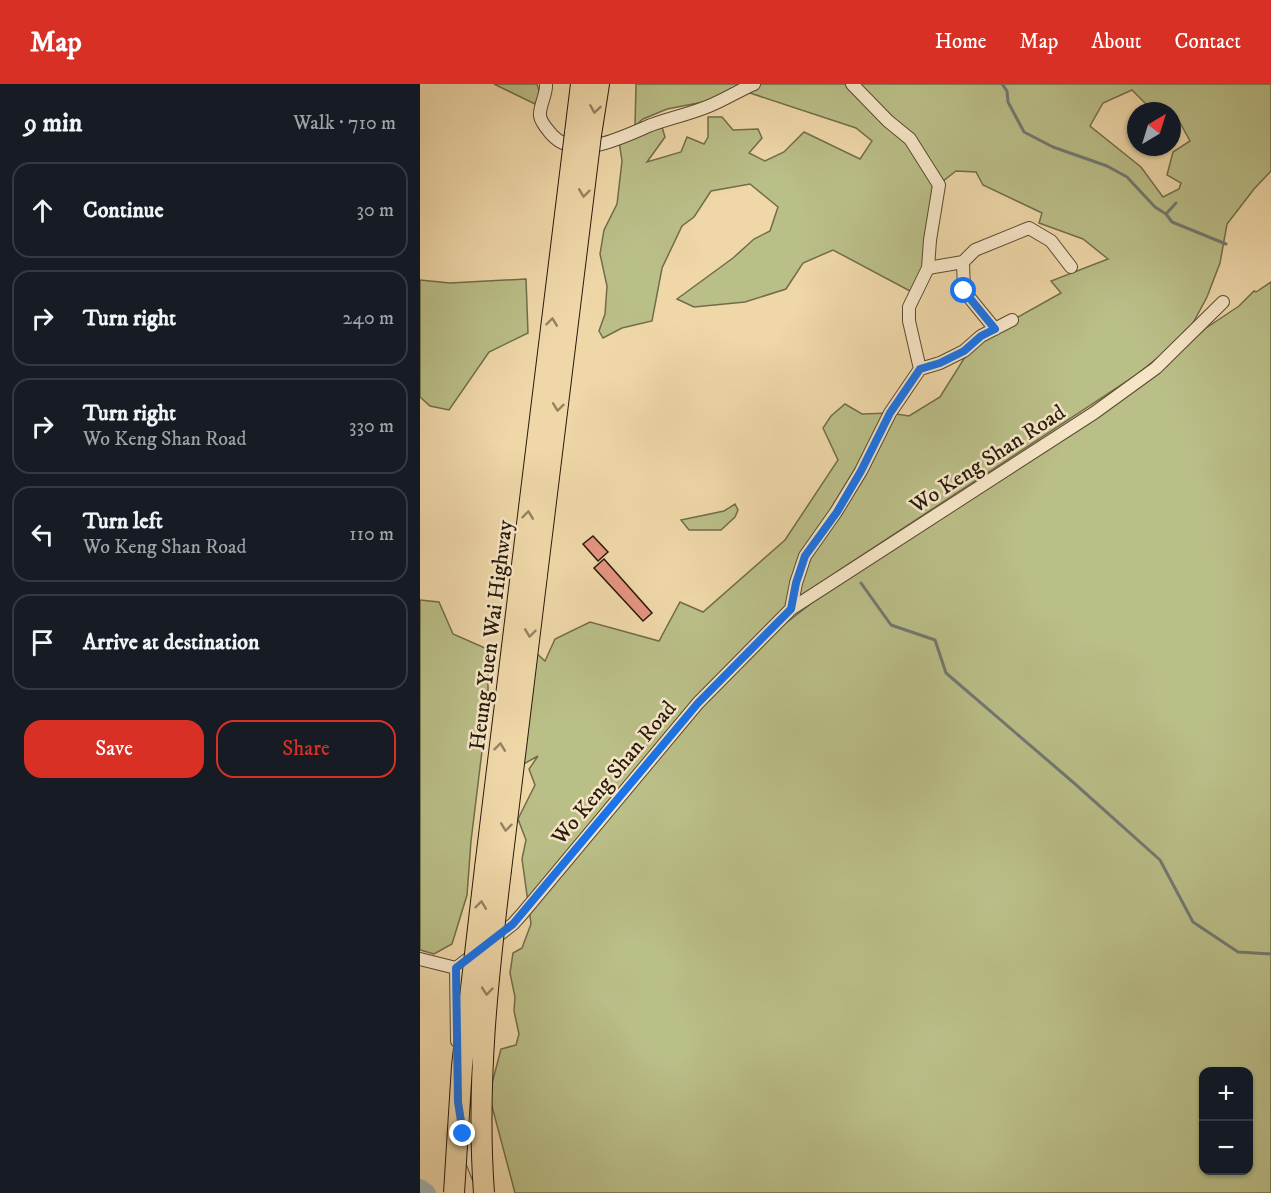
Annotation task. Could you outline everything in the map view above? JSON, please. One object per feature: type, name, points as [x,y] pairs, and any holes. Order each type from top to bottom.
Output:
[{"type":"highway","name":"Heung Yuen Wai Highway","points":[[454,1193],[462,1066],[493,869],[583,134],[581,84]]},
{"type":"highway","name":"Heung Yuen Wai Highway","points":[[583,134],[599,84]]},
{"type":"highway","name":"Heung Yuen Wai Highway","points":[[485,1193],[483,1044],[493,869]]},
{"type":"street","points":[[546,84],[540,115],[545,126],[556,139],[569,147],[594,146],[610,142],[709,106],[754,84]]},
{"type":"street","points":[[852,84],[910,140],[939,185],[928,268],[909,308],[909,321],[920,369]]},
{"type":"street","points":[[928,268],[963,262],[975,250],[1029,228],[1051,241],[1071,267]]},
{"type":"street","points":[[963,262],[964,291],[995,329]]},
{"type":"street","name":"Wo Keng Shan Road","points":[[456,968],[513,924],[698,703],[791,609],[1094,413],[1156,368],[1223,302]]},
{"type":"street","points":[[791,609],[796,583],[805,556],[837,512],[861,471],[890,413],[920,369],[956,355],[981,336],[1012,320]]},
{"type":"street","points":[[420,959],[456,968],[458,1102],[467,1147],[485,1193]]},
{"type":"green space","points":[[494,84],[537,84],[540,94],[535,104]]},
{"type":"green space","points":[[636,84],[1271,84],[1271,171],[1227,224],[1220,263],[1207,297],[1193,323],[1161,355],[1135,376],[838,571],[791,608],[786,623],[826,592],[1154,376],[1206,328],[1239,306],[1254,291],[1256,292],[1271,282],[1271,1193],[515,1193],[489,1095],[501,1049],[516,1045],[519,1034],[510,973],[513,953],[522,948],[531,924],[522,859],[526,840],[518,819],[535,785],[529,769],[538,756],[520,766],[533,650],[545,661],[555,639],[590,622],[659,641],[680,602],[703,612],[785,540],[838,460],[823,428],[831,416],[845,404],[862,414],[890,413],[909,416],[940,397],[975,341],[1061,293],[1051,281],[1108,259],[1083,239],[1039,223],[1042,213],[983,185],[976,172],[956,171],[933,189],[922,277],[910,291],[833,250],[803,263],[786,289],[745,302],[694,307],[677,299],[733,258],[754,239],[770,231],[778,207],[750,184],[711,191],[694,217],[682,226],[662,268],[652,321],[622,328],[603,338],[599,331],[605,314],[607,286],[600,254],[604,230],[617,204],[622,161],[619,141],[662,127],[665,137],[647,162],[681,152],[687,137],[704,144],[708,137],[708,117],[722,117],[733,130],[758,129],[762,138],[749,153],[765,161],[784,152],[804,132],[860,159],[872,141],[856,128],[750,93],[667,109],[643,119],[635,126]]},
{"type":"green space","points":[[526,279],[528,333],[489,352],[449,410],[430,406],[420,397],[420,280],[450,283]]},
{"type":"green space","points":[[735,504],[738,510],[735,517],[721,530],[689,530],[681,520],[724,511]]},
{"type":"green space","points":[[420,600],[439,602],[453,634],[494,652],[488,657],[488,702],[471,841],[467,895],[452,944],[434,954],[420,950]]},
{"type":"building","points":[[593,536],[608,552],[598,561],[583,544]]},
{"type":"building","points":[[604,559],[652,613],[643,621],[594,568]]},
{"type":"waterway","points":[[1002,84],[1007,91],[1008,102],[1024,132],[1053,147],[1107,166],[1127,177],[1172,222],[1226,244]]},
{"type":"waterway","points":[[1166,214],[1176,203]]},
{"type":"waterway","points":[[861,583],[891,625],[935,640],[946,673],[1160,860],[1193,922],[1238,952],[1271,954]]},
{"type":"waterway","points":[[420,1188],[427,1193]]},
{"type":"route","points":[[463,1134],[458,1102],[456,968],[513,924],[698,703],[791,609],[796,583],[805,556],[837,512],[861,471],[890,413],[920,369],[940,363],[964,351],[981,336],[995,329],[964,291]]}]
